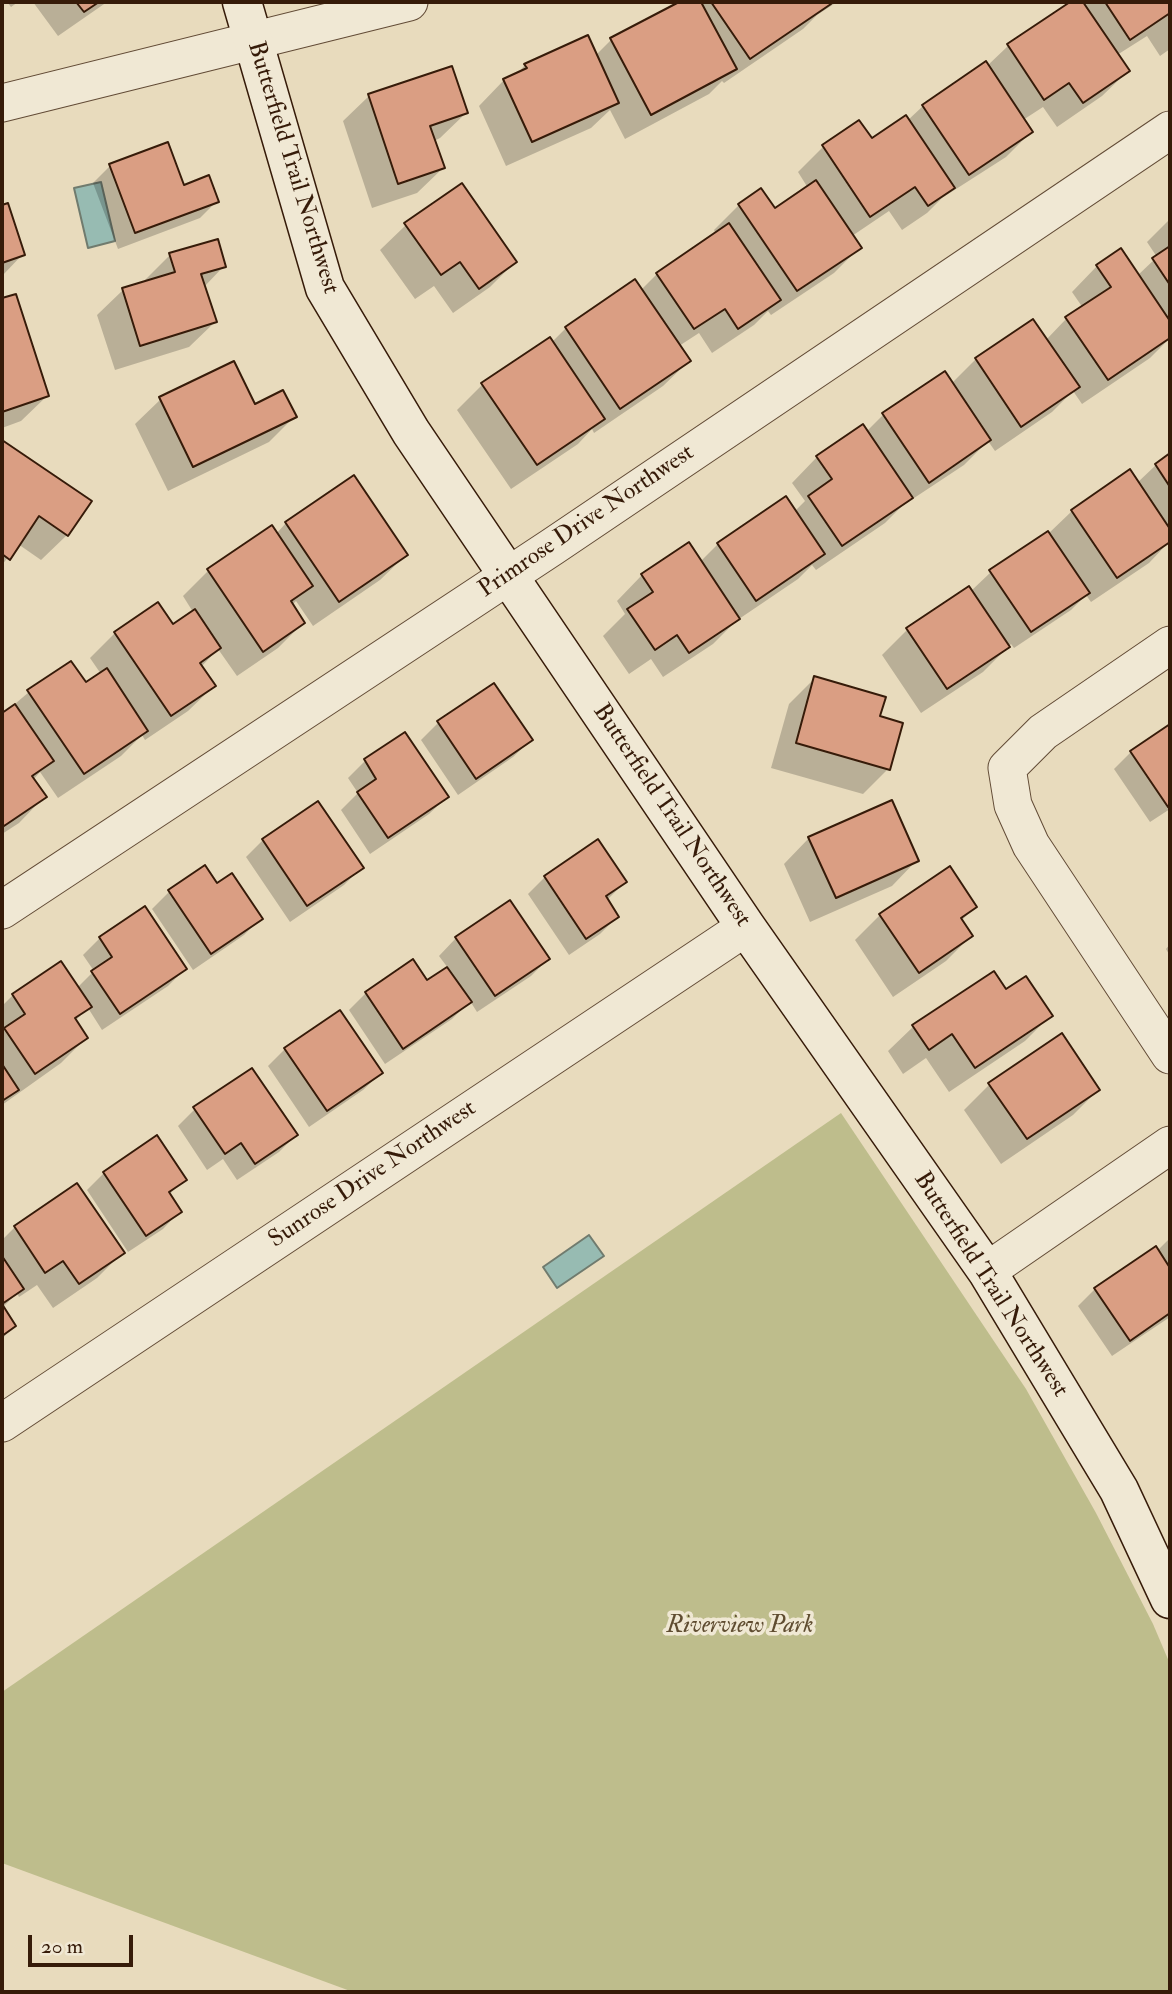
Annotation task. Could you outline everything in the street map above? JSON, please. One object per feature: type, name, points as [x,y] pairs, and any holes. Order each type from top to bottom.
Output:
[{"type":"street","name":"Butterfield Trail Northwest","points":[[242,2],[325,288],[411,432],[746,927],[987,1271],[1119,1490],[1170,1599]]},
{"type":"street","points":[[2,103],[409,2]]},
{"type":"street","name":"Primrose Drive Northwest","points":[[2,910],[509,575],[1170,130]]},
{"type":"street","points":[[1170,645],[1043,732],[1007,768],[1013,805],[1031,845],[1170,1055]]},
{"type":"street","name":"Sunrose Drive Northwest","points":[[2,1423],[746,927]]},
{"type":"street","points":[[987,1271],[1170,1145]]},
{"type":"green space","name":"Riverview Park","points":[[841,1113],[1026,1389],[1096,1513],[1153,1624],[1170,1664],[1170,1992],[353,1992],[2,1863],[2,1692]]},
{"type":"water","points":[[101,182],[115,241],[88,248],[74,188]]},
{"type":"water","points":[[589,1235],[604,1256],[557,1288],[543,1267]]},
{"type":"building","points":[[76,2],[99,2],[84,12]]},
{"type":"building","points":[[679,2],[701,2],[737,69],[651,115],[610,38]]},
{"type":"building","points":[[711,2],[829,2],[831,4],[750,59]]},
{"type":"building","points":[[1070,2],[1083,2],[1130,71],[1083,103],[1069,83],[1044,100],[1007,44]]},
{"type":"building","points":[[1105,2],[1170,2],[1170,13],[1130,40]]},
{"type":"building","points":[[588,35],[619,103],[532,142],[503,79],[527,68],[524,64]]},
{"type":"building","points":[[986,61],[1033,132],[969,175],[922,105]]},
{"type":"building","points":[[452,66],[468,113],[430,126],[445,168],[398,184],[368,94]]},
{"type":"building","points":[[906,115],[955,188],[928,206],[915,187],[870,217],[822,145],[859,120],[872,138]]},
{"type":"building","points":[[168,142],[184,185],[209,175],[219,202],[135,233],[109,164]]},
{"type":"building","points":[[816,180],[862,248],[797,291],[738,204],[761,188],[775,208]]},
{"type":"building","points":[[462,183],[517,262],[479,289],[460,262],[441,275],[404,223]]},
{"type":"building","points":[[8,203],[25,255],[2,263],[2,205]]},
{"type":"building","points":[[729,223],[781,300],[738,329],[725,309],[694,329],[656,273]]},
{"type":"building","points":[[218,239],[226,267],[201,274],[217,322],[140,346],[122,288],[175,272],[169,253]]},
{"type":"building","points":[[1170,246],[1170,285],[1152,258]]},
{"type":"building","points":[[1121,248],[1170,321],[1170,338],[1108,380],[1065,317],[1111,287],[1096,265]]},
{"type":"building","points":[[635,279],[691,361],[620,409],[565,327]]},
{"type":"building","points":[[16,294],[49,396],[2,412],[2,298]]},
{"type":"building","points":[[1033,319],[1080,387],[1021,427],[975,358]]},
{"type":"building","points":[[550,337],[605,419],[537,465],[481,383]]},
{"type":"building","points":[[234,361],[255,404],[283,390],[297,417],[193,467],[159,397]]},
{"type":"building","points":[[945,371],[991,440],[929,483],[882,413]]},
{"type":"building","points":[[863,424],[913,498],[842,546],[808,496],[832,479],[816,456]]},
{"type":"building","points":[[2,440],[92,501],[68,536],[39,516],[10,560],[2,554]]},
{"type":"building","points":[[1170,453],[1170,487],[1155,464]]},
{"type":"building","points":[[1130,469],[1170,529],[1170,542],[1117,578],[1071,510]]},
{"type":"building","points":[[354,475],[408,555],[339,602],[285,522]]},
{"type":"building","points":[[786,496],[825,554],[756,601],[717,543]]},
{"type":"building","points":[[272,525],[313,586],[291,601],[305,623],[263,652],[207,569]]},
{"type":"building","points":[[1048,531],[1090,593],[1031,632],[989,570]]},
{"type":"building","points":[[689,542],[740,619],[689,653],[677,635],[655,650],[627,609],[653,592],[641,574]]},
{"type":"building","points":[[969,586],[1010,647],[947,689],[906,628]]},
{"type":"building","points":[[158,602],[173,624],[195,609],[221,648],[200,663],[216,686],[171,716],[114,632]]},
{"type":"building","points":[[71,661],[86,682],[107,668],[148,731],[84,774],[27,690]]},
{"type":"building","points":[[814,676],[886,697],[880,716],[903,723],[890,770],[796,743]]},
{"type":"building","points":[[494,683],[533,740],[476,779],[437,721]]},
{"type":"building","points":[[15,704],[54,761],[32,776],[47,797],[4,826],[2,713]]},
{"type":"building","points":[[1170,724],[1170,805],[1168,807],[1130,751]]},
{"type":"building","points":[[405,732],[449,797],[388,838],[357,792],[376,779],[364,759]]},
{"type":"building","points":[[892,800],[919,861],[836,898],[808,837]]},
{"type":"building","points":[[318,801],[364,868],[307,906],[262,839]]},
{"type":"building","points":[[598,839],[627,882],[606,896],[619,917],[586,939],[544,876]]},
{"type":"building","points":[[205,865],[217,883],[232,873],[263,919],[211,954],[168,890]]},
{"type":"building","points":[[950,866],[977,907],[961,918],[973,936],[919,973],[879,914]]},
{"type":"building","points":[[510,900],[550,959],[495,996],[455,937]]},
{"type":"building","points":[[145,906],[187,969],[120,1014],[91,971],[112,957],[99,937]]},
{"type":"building","points":[[413,959],[427,980],[447,967],[472,1002],[403,1049],[365,992]]},
{"type":"building","points":[[61,961],[92,1007],[75,1018],[88,1038],[35,1074],[4,1028],[25,1014],[12,994]]},
{"type":"building","points":[[994,971],[1006,989],[1026,976],[1053,1016],[975,1068],[952,1034],[929,1050],[912,1025]]},
{"type":"building","points":[[340,1010],[383,1073],[327,1111],[284,1048]]},
{"type":"building","points":[[1062,1033],[1100,1090],[1027,1139],[988,1083]]},
{"type":"building","points":[[2,1064],[19,1090],[2,1101]]},
{"type":"building","points":[[252,1068],[298,1135],[255,1164],[241,1143],[225,1154],[193,1107]]},
{"type":"building","points":[[157,1135],[187,1180],[169,1192],[182,1212],[146,1236],[103,1172]]},
{"type":"building","points":[[77,1183],[125,1253],[79,1284],[63,1261],[45,1273],[14,1226]]},
{"type":"building","points":[[1156,1246],[1170,1268],[1170,1313],[1130,1341],[1094,1288]]},
{"type":"building","points":[[2,1256],[24,1289],[2,1304]]},
{"type":"building","points":[[2,1304],[16,1326],[2,1336]]}]
